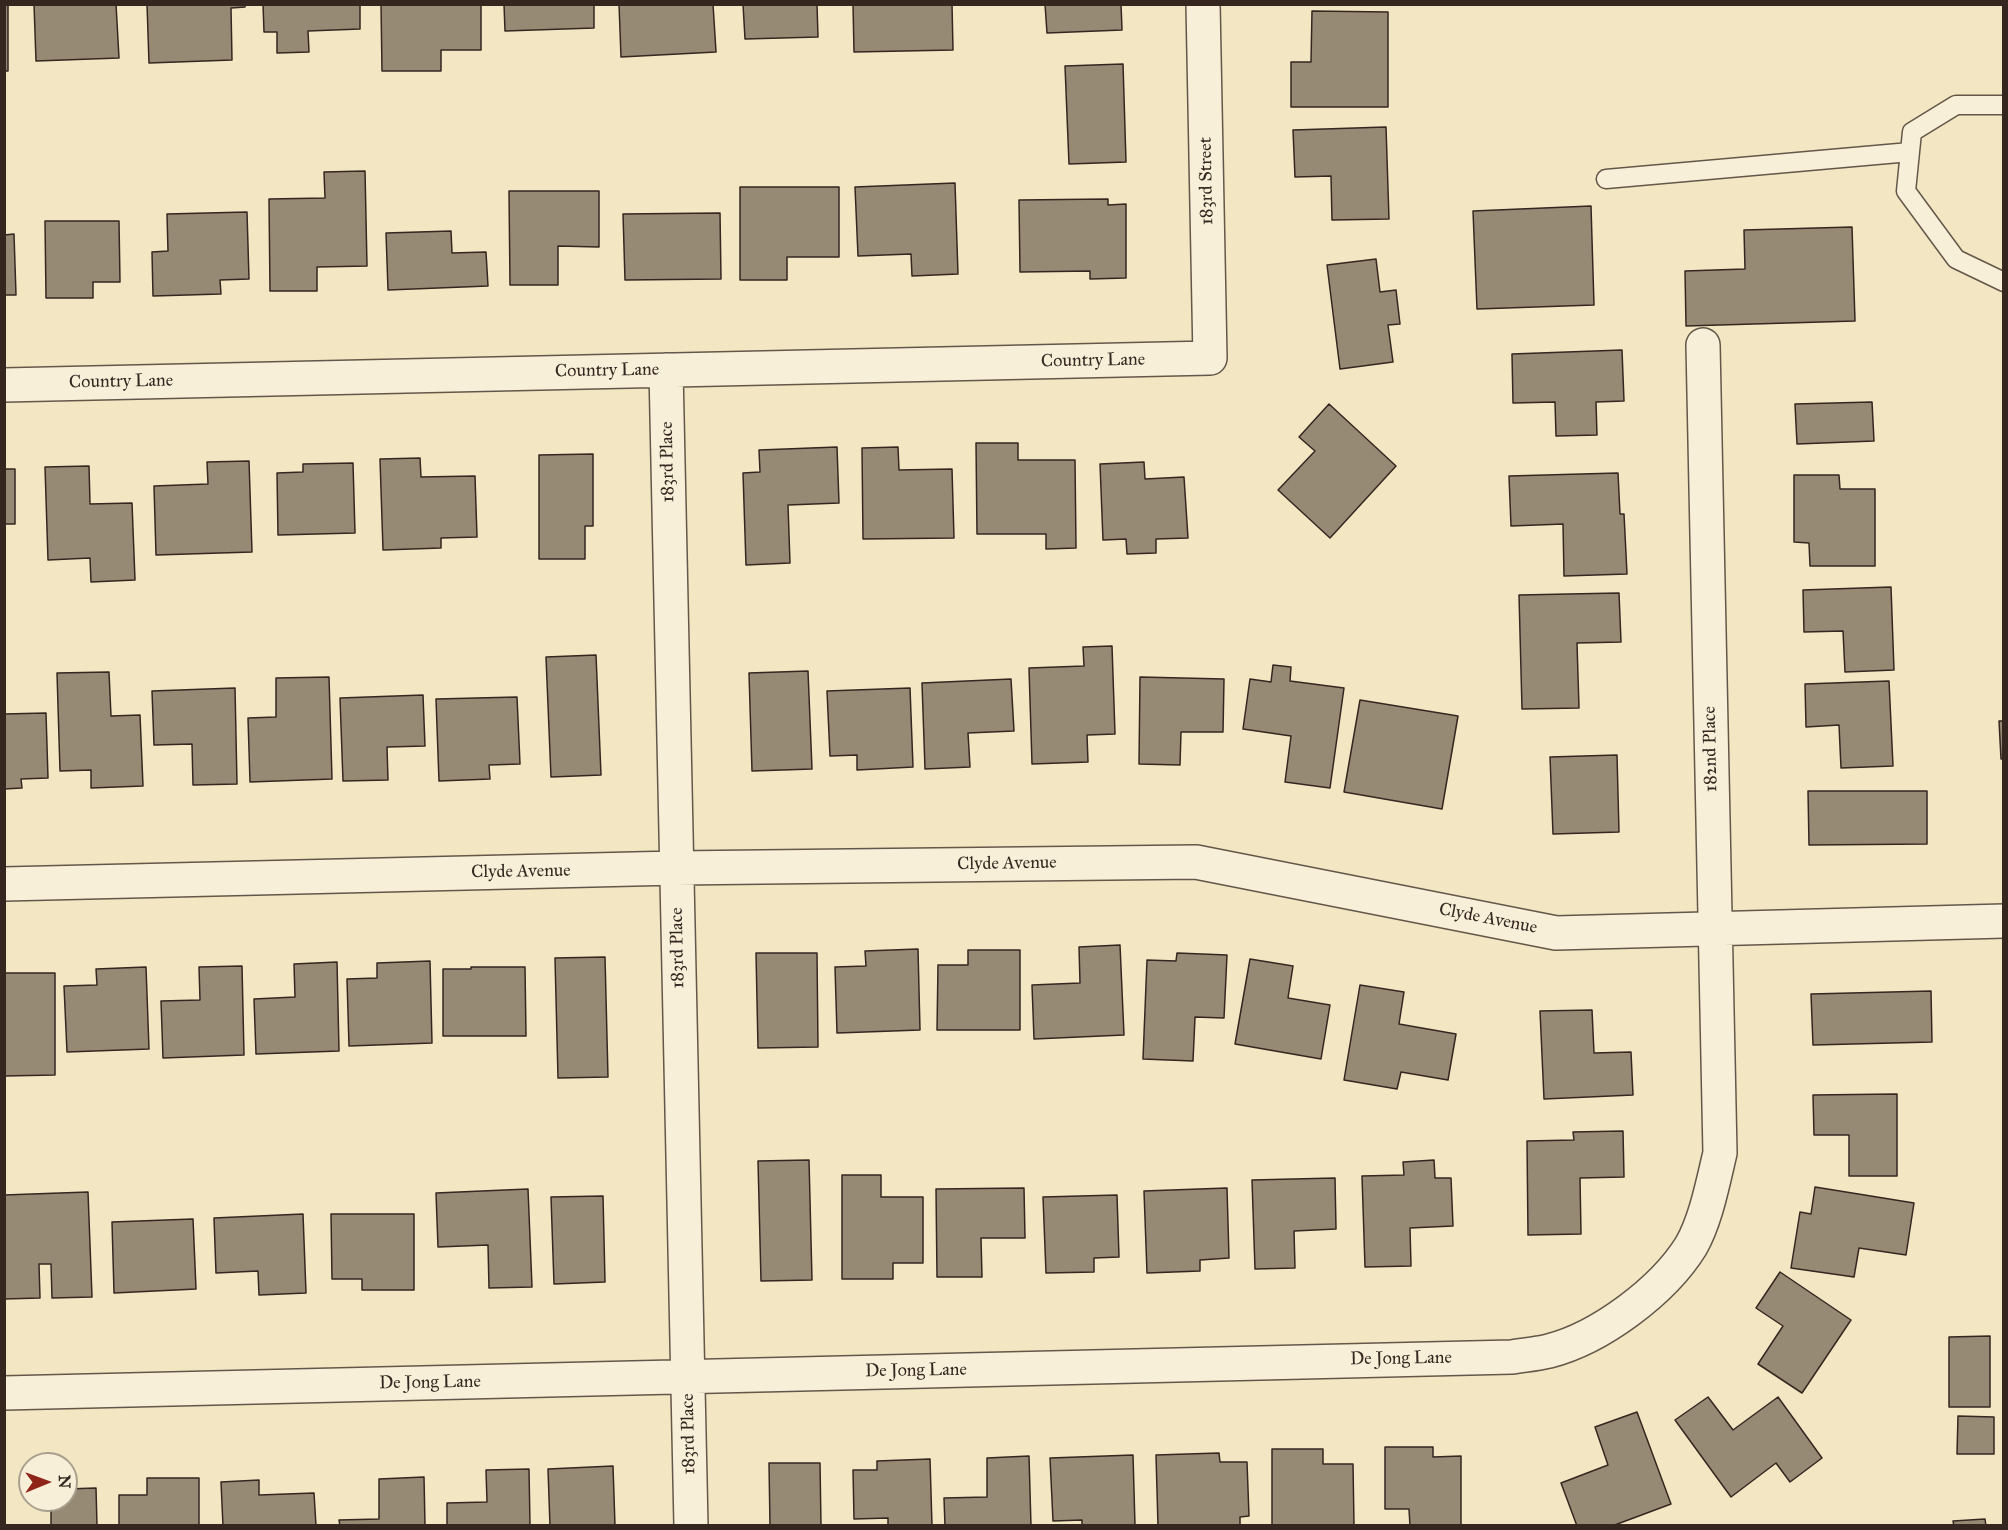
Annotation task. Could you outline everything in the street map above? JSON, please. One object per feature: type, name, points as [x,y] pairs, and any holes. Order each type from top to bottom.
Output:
[{"type":"street","name":"183rd Street","points":[[1203,4],[1210,358]]},
{"type":"street","name":"182nd Place","points":[[1703,345],[1720,1153]]},
{"type":"street","name":"Country Lane","points":[[4,385],[1210,358]]},
{"type":"street","name":"183rd Place","points":[[666,370],[691,1526]]},
{"type":"street","name":"Clyde Avenue","points":[[4,884],[676,868],[1196,862],[1556,933],[2004,921]]},
{"type":"street","name":"De Jong Lane","points":[[4,1394],[1512,1357],[1549,1351],[1585,1338],[1626,1313],[1661,1283],[1691,1245],[1708,1202],[1720,1153]]},
{"type":"lane","points":[[2004,105],[1956,105],[1912,132],[1906,191],[1956,259],[2004,282]]},
{"type":"lane","points":[[1606,179],[1910,152]]},
{"type":"building","points":[[4,4],[8,4],[8,71],[4,71]]},
{"type":"building","points":[[34,4],[116,4],[119,58],[36,61]]},
{"type":"building","points":[[147,4],[245,4],[245,7],[231,8],[232,60],[149,63]]},
{"type":"building","points":[[263,4],[360,4],[360,29],[308,31],[309,52],[277,53],[277,32],[264,32]]},
{"type":"building","points":[[381,4],[481,4],[481,50],[441,50],[441,71],[382,71]]},
{"type":"building","points":[[504,4],[594,4],[594,28],[505,31]]},
{"type":"building","points":[[619,4],[713,4],[716,52],[621,57]]},
{"type":"building","points":[[743,4],[817,4],[818,37],[745,39]]},
{"type":"building","points":[[853,4],[952,4],[953,50],[854,52]]},
{"type":"building","points":[[1045,4],[1121,4],[1122,30],[1047,33]]},
{"type":"building","points":[[1312,11],[1388,12],[1388,107],[1291,107],[1291,62],[1311,62]]},
{"type":"building","points":[[1123,64],[1126,162],[1069,164],[1065,66]]},
{"type":"building","points":[[1386,127],[1389,219],[1332,220],[1331,176],[1295,177],[1293,130]]},
{"type":"building","points":[[365,171],[367,266],[317,267],[317,291],[270,291],[269,199],[325,198],[324,172]]},
{"type":"building","points":[[955,183],[958,274],[912,276],[911,254],[858,256],[855,187]]},
{"type":"building","points":[[740,187],[839,187],[839,257],[787,257],[787,280],[740,280]]},
{"type":"building","points":[[509,191],[599,191],[599,247],[558,246],[558,285],[510,285]]},
{"type":"building","points":[[1108,199],[1108,205],[1126,204],[1126,278],[1090,279],[1090,271],[1020,272],[1019,200]]},
{"type":"building","points":[[1591,206],[1594,305],[1477,309],[1473,211]]},
{"type":"building","points":[[247,212],[249,279],[220,280],[221,294],[153,296],[152,252],[168,251],[167,214]]},
{"type":"building","points":[[720,213],[721,279],[625,280],[623,214]]},
{"type":"building","points":[[45,221],[119,221],[120,282],[93,282],[93,298],[46,298]]},
{"type":"building","points":[[1852,227],[1855,321],[1686,326],[1685,271],[1745,269],[1744,230]]},
{"type":"building","points":[[451,231],[452,253],[486,252],[488,286],[388,290],[386,233]]},
{"type":"building","points":[[14,234],[16,295],[4,295],[4,235]]},
{"type":"building","points":[[1376,259],[1380,292],[1396,290],[1400,324],[1388,325],[1393,362],[1340,369],[1327,265]]},
{"type":"building","points":[[1622,350],[1624,401],[1596,402],[1597,435],[1556,436],[1555,402],[1513,403],[1512,354]]},
{"type":"building","points":[[1872,402],[1874,441],[1797,444],[1795,404]]},
{"type":"building","points":[[1329,404],[1396,466],[1330,538],[1278,490],[1315,451],[1299,437]]},
{"type":"building","points":[[976,443],[1018,443],[1018,460],[1075,460],[1076,548],[1046,549],[1046,534],[977,534]]},
{"type":"building","points":[[837,447],[839,503],[788,505],[790,563],[746,565],[743,473],[760,472],[759,450]]},
{"type":"building","points":[[898,447],[899,470],[952,469],[954,538],[863,539],[862,448]]},
{"type":"building","points":[[593,454],[593,526],[585,526],[585,559],[539,559],[539,455]]},
{"type":"building","points":[[420,458],[421,477],[475,476],[477,537],[441,538],[441,548],[383,550],[380,459]]},
{"type":"building","points":[[249,461],[252,552],[156,555],[154,486],[208,484],[207,462]]},
{"type":"building","points":[[1144,462],[1145,479],[1184,477],[1188,538],[1156,539],[1156,553],[1127,554],[1126,539],[1103,540],[1100,464]]},
{"type":"building","points":[[353,463],[355,533],[278,535],[277,473],[303,472],[303,464]]},
{"type":"building","points":[[89,466],[90,504],[132,503],[135,580],[91,582],[90,558],[48,560],[45,467]]},
{"type":"building","points":[[4,469],[15,469],[15,524],[4,524]]},
{"type":"building","points":[[1618,473],[1620,514],[1624,514],[1627,574],[1564,576],[1563,524],[1511,526],[1509,476]]},
{"type":"building","points":[[1794,475],[1839,475],[1840,489],[1875,489],[1875,566],[1810,566],[1809,543],[1794,542]]},
{"type":"building","points":[[1891,587],[1894,670],[1845,672],[1843,631],[1804,632],[1803,590]]},
{"type":"building","points":[[1619,593],[1621,642],[1577,643],[1579,708],[1522,709],[1519,595]]},
{"type":"building","points":[[1112,646],[1115,734],[1087,735],[1088,762],[1032,764],[1029,668],[1084,666],[1083,647]]},
{"type":"building","points":[[596,655],[601,775],[551,777],[546,657]]},
{"type":"building","points":[[1273,665],[1291,667],[1290,681],[1344,688],[1330,788],[1285,782],[1291,736],[1243,729],[1250,679],[1271,682]]},
{"type":"building","points":[[808,671],[812,769],[752,771],[749,673]]},
{"type":"building","points":[[109,672],[111,716],[140,715],[143,786],[91,788],[91,770],[60,771],[57,673]]},
{"type":"building","points":[[329,677],[332,779],[250,782],[248,718],[276,717],[276,678]]},
{"type":"building","points":[[1140,677],[1224,679],[1223,732],[1181,732],[1180,765],[1139,764]]},
{"type":"building","points":[[1011,679],[1014,731],[968,733],[970,767],[925,769],[922,683]]},
{"type":"building","points":[[1889,681],[1893,766],[1841,768],[1839,725],[1806,727],[1805,684]]},
{"type":"building","points":[[235,688],[237,784],[193,785],[192,744],[154,745],[152,691]]},
{"type":"building","points":[[910,688],[913,767],[857,770],[857,755],[830,756],[827,691]]},
{"type":"building","points":[[423,695],[425,746],[387,747],[388,780],[343,781],[340,698]]},
{"type":"building","points":[[517,697],[520,764],[489,765],[490,779],[439,781],[436,699]]},
{"type":"building","points":[[1360,700],[1458,716],[1442,809],[1344,792]]},
{"type":"building","points":[[46,713],[48,778],[21,779],[22,788],[4,789],[4,714]]},
{"type":"building","points":[[1999,721],[2004,721],[2004,759],[2001,759]]},
{"type":"building","points":[[1617,755],[1619,832],[1553,834],[1550,757]]},
{"type":"building","points":[[1808,791],[1927,791],[1927,844],[1809,845]]},
{"type":"building","points":[[1120,945],[1124,1035],[1034,1039],[1032,985],[1080,983],[1079,947]]},
{"type":"building","points":[[918,949],[920,1030],[837,1033],[835,967],[866,966],[865,951]]},
{"type":"building","points":[[968,950],[1020,950],[1020,1030],[937,1030],[938,965],[968,965]]},
{"type":"building","points":[[756,953],[817,953],[818,1047],[758,1048]]},
{"type":"building","points":[[1177,953],[1227,955],[1224,1018],[1195,1017],[1193,1061],[1143,1059],[1147,960],[1176,961]]},
{"type":"building","points":[[605,957],[608,1077],[558,1078],[555,958]]},
{"type":"building","points":[[1250,959],[1293,966],[1288,998],[1330,1005],[1321,1059],[1235,1044]]},
{"type":"building","points":[[430,961],[432,1043],[349,1046],[347,979],[377,978],[377,963]]},
{"type":"building","points":[[337,962],[339,1051],[256,1054],[254,999],[295,997],[294,964]]},
{"type":"building","points":[[242,966],[244,1055],[163,1058],[161,1001],[200,1000],[199,967]]},
{"type":"building","points":[[146,967],[149,1049],[67,1052],[64,986],[97,985],[96,969]]},
{"type":"building","points":[[471,967],[525,967],[526,1036],[443,1036],[443,969],[471,969]]},
{"type":"building","points":[[4,973],[55,973],[55,1075],[4,1076]]},
{"type":"building","points":[[1360,985],[1404,992],[1399,1024],[1456,1034],[1448,1080],[1401,1072],[1397,1089],[1344,1080]]},
{"type":"building","points":[[1931,991],[1932,1042],[1813,1045],[1811,994]]},
{"type":"building","points":[[1592,1010],[1594,1053],[1631,1052],[1633,1095],[1544,1099],[1540,1011]]},
{"type":"building","points":[[1897,1094],[1897,1176],[1849,1176],[1849,1135],[1814,1135],[1813,1095]]},
{"type":"building","points":[[1623,1131],[1624,1177],[1580,1178],[1581,1234],[1528,1235],[1527,1141],[1574,1140],[1573,1132]]},
{"type":"building","points":[[809,1160],[812,1280],[761,1281],[758,1161]]},
{"type":"building","points":[[1434,1160],[1435,1178],[1451,1178],[1453,1226],[1410,1228],[1411,1266],[1365,1267],[1362,1176],[1404,1175],[1403,1162]]},
{"type":"building","points":[[842,1175],[881,1175],[881,1197],[923,1197],[923,1263],[893,1263],[893,1279],[842,1279]]},
{"type":"building","points":[[1335,1178],[1336,1229],[1294,1231],[1295,1268],[1255,1269],[1252,1180]]},
{"type":"building","points":[[1815,1187],[1914,1203],[1906,1255],[1859,1248],[1854,1277],[1791,1268],[1800,1212],[1811,1214]]},
{"type":"building","points":[[1024,1188],[1025,1238],[981,1238],[982,1277],[937,1277],[936,1189]]},
{"type":"building","points":[[1227,1188],[1229,1258],[1200,1260],[1200,1271],[1147,1273],[1144,1191]]},
{"type":"building","points":[[528,1189],[532,1287],[489,1288],[488,1245],[438,1247],[436,1193]]},
{"type":"building","points":[[88,1192],[92,1297],[52,1298],[51,1264],[39,1264],[40,1298],[4,1299],[4,1195]]},
{"type":"building","points":[[1117,1195],[1119,1257],[1094,1258],[1094,1272],[1046,1273],[1043,1197]]},
{"type":"building","points":[[603,1196],[605,1282],[554,1284],[551,1197]]},
{"type":"building","points":[[303,1214],[306,1293],[259,1295],[258,1271],[216,1273],[214,1218]]},
{"type":"building","points":[[331,1214],[414,1214],[414,1290],[362,1290],[362,1279],[332,1279]]},
{"type":"building","points":[[193,1219],[196,1289],[114,1293],[112,1222]]},
{"type":"building","points":[[1780,1272],[1851,1320],[1802,1393],[1758,1364],[1783,1326],[1756,1308]]},
{"type":"building","points":[[1990,1336],[1990,1407],[1949,1407],[1949,1337]]},
{"type":"building","points":[[1708,1397],[1733,1430],[1778,1397],[1822,1458],[1790,1482],[1776,1463],[1731,1497],[1675,1420]]},
{"type":"building","points":[[1637,1412],[1671,1504],[1612,1526],[1577,1526],[1561,1483],[1608,1465],[1595,1427]]},
{"type":"building","points":[[1958,1416],[1994,1417],[1994,1454],[1957,1454]]},
{"type":"building","points":[[1385,1447],[1433,1447],[1433,1457],[1461,1456],[1461,1526],[1410,1526],[1409,1509],[1385,1509]]},
{"type":"building","points":[[1272,1449],[1323,1449],[1323,1464],[1353,1464],[1354,1526],[1272,1526]]},
{"type":"building","points":[[1219,1453],[1220,1462],[1247,1462],[1249,1516],[1240,1517],[1240,1526],[1158,1526],[1156,1455]]},
{"type":"building","points":[[1133,1455],[1135,1526],[1082,1526],[1082,1520],[1053,1521],[1050,1458]]},
{"type":"building","points":[[1029,1456],[1031,1526],[945,1526],[944,1498],[987,1497],[987,1458]]},
{"type":"building","points":[[930,1459],[932,1526],[888,1526],[888,1518],[854,1519],[853,1470],[877,1470],[877,1461]]},
{"type":"building","points":[[769,1463],[820,1463],[821,1526],[770,1526]]},
{"type":"building","points":[[613,1466],[615,1526],[550,1526],[548,1469]]},
{"type":"building","points":[[529,1469],[530,1526],[447,1526],[447,1503],[487,1502],[486,1470]]},
{"type":"building","points":[[424,1477],[425,1526],[340,1526],[339,1520],[379,1519],[379,1479]]},
{"type":"building","points":[[147,1478],[199,1478],[199,1526],[119,1526],[119,1495],[147,1495]]},
{"type":"building","points":[[259,1480],[259,1495],[314,1493],[316,1526],[223,1526],[221,1482]]},
{"type":"building","points":[[96,1488],[97,1526],[51,1526],[51,1512],[78,1512],[78,1489]]},
{"type":"building","points":[[1985,1519],[1986,1526],[1954,1526],[1953,1521]]}]
